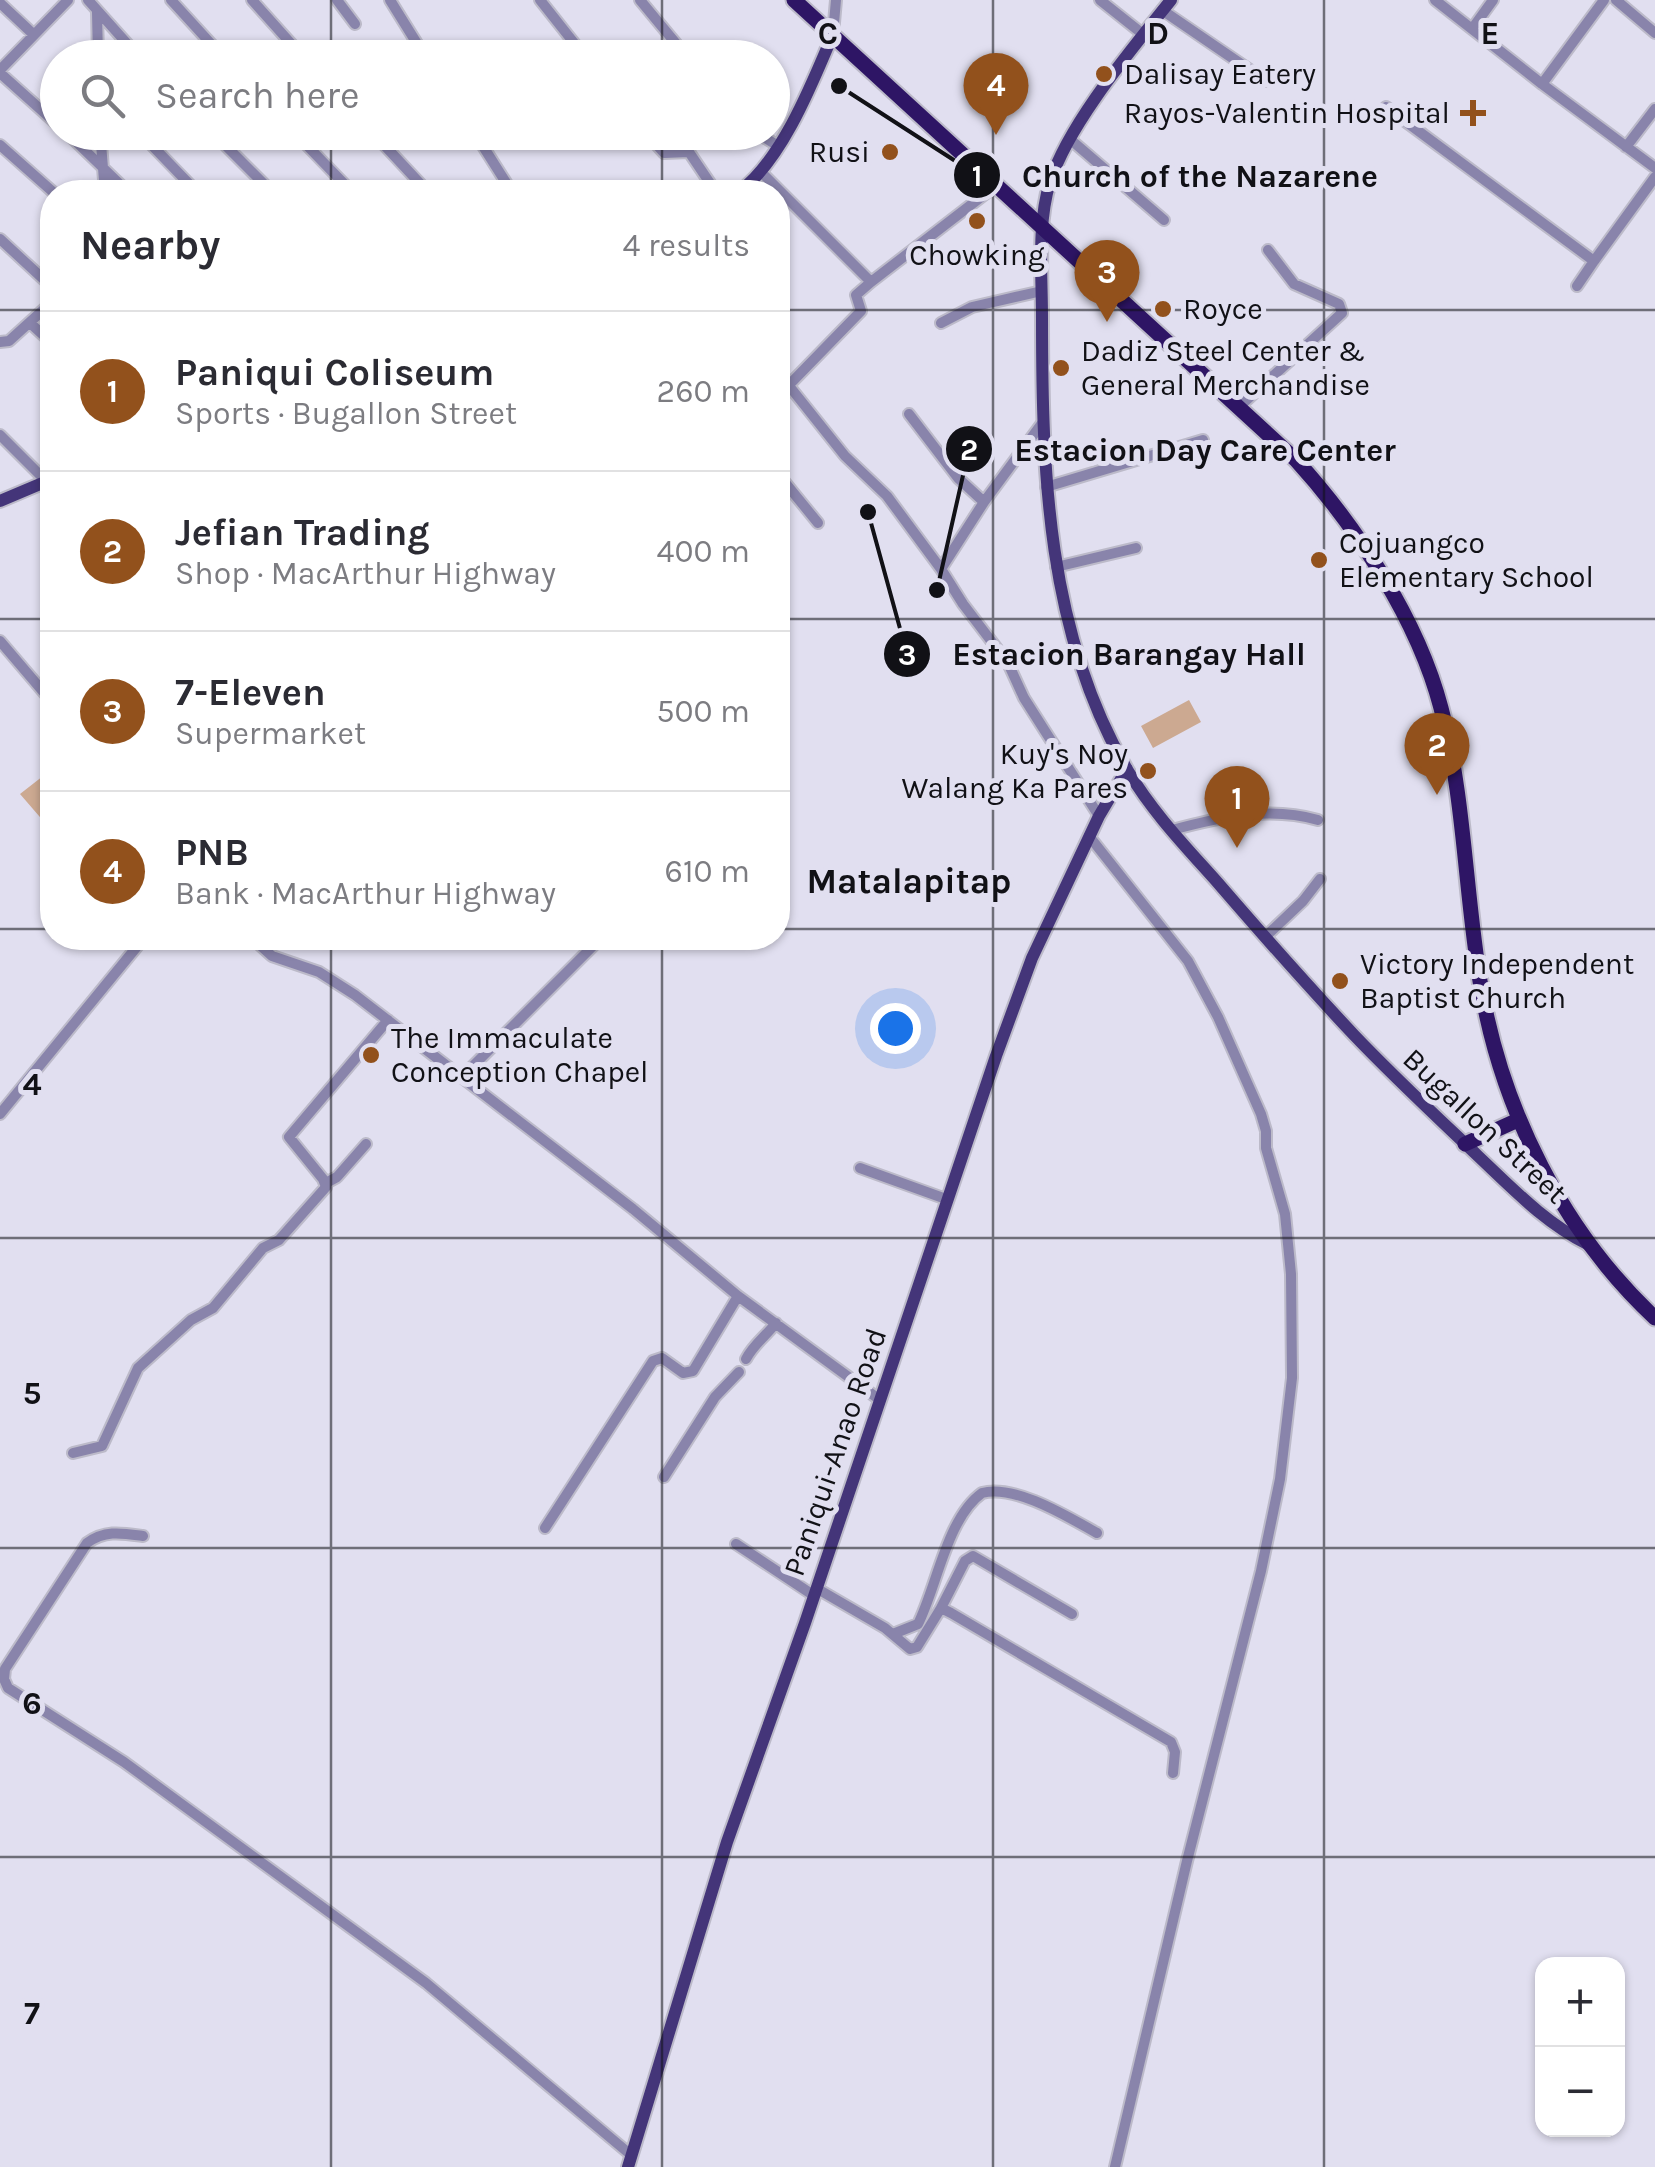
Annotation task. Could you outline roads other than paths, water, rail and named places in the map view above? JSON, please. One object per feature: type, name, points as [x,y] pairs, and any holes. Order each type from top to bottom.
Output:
[{"type":"highway","points":[[794,0],[1240,406],[1296,460],[1360,540],[1400,610],[1426,665],[1440,707],[1452,758],[1485,1007],[1501,1073],[1518,1120],[1560,1199],[1592,1246],[1655,1318]]},
{"type":"highway","points":[[1465,1144],[1518,1120]]},
{"type":"main road","name":"Bugallon Street","points":[[1166,5],[1071,140],[1050,182],[1044,229],[1046,487],[1056,567],[1094,701],[1127,769],[1172,830],[1265,937],[1375,1057],[1465,1144],[1552,1224],[1592,1246]]},
{"type":"main road","points":[[790,121],[832,34]]},
{"type":"main road","points":[[752,180],[775,150]]},
{"type":"main road","points":[[0,501],[40,484]]},
{"type":"main road","name":"Paniqui-Anao Road","points":[[630,2161],[727,1842],[1032,958],[1099,816],[1127,769]]},
{"type":"street","points":[[48,0],[58,9]]},
{"type":"street","points":[[40,106],[1,66],[68,0]]},
{"type":"street","points":[[88,0],[123,40]]},
{"type":"street","points":[[171,0],[208,40]]},
{"type":"street","points":[[252,0],[288,40]]},
{"type":"street","points":[[336,0],[356,24]]},
{"type":"street","points":[[390,0],[415,40]]},
{"type":"street","points":[[540,0],[572,40]]},
{"type":"street","points":[[640,0],[673,40]]},
{"type":"street","points":[[832,34],[836,0]]},
{"type":"street","points":[[1100,0],[1144,35]]},
{"type":"street","points":[[1436,0],[1655,168]]},
{"type":"street","points":[[1472,28],[1492,0]]},
{"type":"street","points":[[1542,84],[1604,0]]},
{"type":"street","points":[[1616,0],[1655,33]]},
{"type":"street","points":[[0,3],[32,33]]},
{"type":"street","points":[[1166,5],[1266,81]]},
{"type":"street","points":[[96,11],[97,40]]},
{"type":"street","points":[[1386,107],[1594,262]]},
{"type":"street","points":[[1626,146],[1655,109]]},
{"type":"street","points":[[1071,140],[1164,220]]},
{"type":"street","points":[[0,144],[40,180]]},
{"type":"street","points":[[86,150],[117,180]]},
{"type":"street","points":[[101,150],[104,180]]},
{"type":"street","points":[[156,150],[185,180]]},
{"type":"street","points":[[230,150],[260,180]]},
{"type":"street","points":[[311,150],[340,180]]},
{"type":"street","points":[[389,150],[417,180]]},
{"type":"street","points":[[485,150],[504,180]]},
{"type":"street","points":[[661,150],[689,152],[708,180]]},
{"type":"street","points":[[761,172],[769,180]]},
{"type":"street","points":[[1577,286],[1655,177]]},
{"type":"street","points":[[790,384],[861,311],[856,295],[998,184]]},
{"type":"street","points":[[790,201],[871,282]]},
{"type":"street","points":[[0,239],[40,276]]},
{"type":"street","points":[[1240,406],[1342,313],[1339,304],[1294,284],[1268,250]]},
{"type":"street","points":[[941,324],[972,306],[1042,291]]},
{"type":"street","points":[[0,342],[9,342],[40,313]]},
{"type":"street","points":[[30,323],[40,332]]},
{"type":"street","points":[[790,388],[845,456],[888,496],[941,568],[1008,663],[1024,698],[1099,816]]},
{"type":"street","points":[[910,414],[958,478],[984,502]]},
{"type":"street","points":[[941,568],[1043,422]]},
{"type":"street","points":[[0,434],[40,472]]},
{"type":"street","points":[[1046,487],[1203,440]]},
{"type":"street","points":[[790,489],[818,523]]},
{"type":"street","points":[[1056,567],[1136,548]]},
{"type":"street","points":[[0,641],[40,688]]},
{"type":"street","points":[[1172,830],[1250,814],[1286,812],[1318,820]]},
{"type":"street","points":[[1090,836],[1188,961],[1218,1017],[1260,1114],[1285,1214],[1292,1308],[1292,1378],[1274,1516],[1115,2167]]},
{"type":"street","points":[[1265,937],[1320,879]]},
{"type":"street","points":[[0,1114],[134,950]]},
{"type":"street","points":[[265,950],[272,956],[319,972],[388,1020],[738,1296],[880,1400]]},
{"type":"street","points":[[462,1077],[589,950]]},
{"type":"street","points":[[326,1183],[289,1136],[388,1020]]},
{"type":"street","points":[[73,1453],[104,1444],[138,1368],[191,1320],[214,1308],[263,1248],[279,1240],[326,1183],[337,1177],[366,1144]]},
{"type":"street","points":[[860,1168],[946,1200]]},
{"type":"street","points":[[545,1528],[653,1362],[662,1358],[683,1373],[693,1371],[738,1296]]},
{"type":"street","points":[[746,1359],[756,1342],[776,1323]]},
{"type":"street","points":[[664,1477],[715,1396],[738,1372]]},
{"type":"street","points":[[894,1634],[918,1624],[965,1512],[982,1493],[998,1492],[1032,1500],[1097,1533]]},
{"type":"street","points":[[143,1536],[114,1532],[86,1543],[5,1670],[8,1688],[124,1762],[426,1983],[630,2161]]},
{"type":"street","points":[[736,1544],[814,1592],[894,1634],[906,1648],[917,1646],[965,1561],[973,1556],[1072,1614]]},
{"type":"street","points":[[941,1608],[1171,1742],[1175,1752],[1172,1773]]},
{"type":"place","name":"Dalisay Eatery","points":[[1104,74]]},
{"type":"place","name":"Church of the Nazarene","points":[[839,86]]},
{"type":"place","name":"Rayos-Valentin Hospital","points":[[1473,113]]},
{"type":"place","name":"PNB","points":[[996,135]]},
{"type":"place","name":"Rusi","points":[[890,152]]},
{"type":"place","name":"Chowking","points":[[977,221]]},
{"type":"place","name":"Royce","points":[[1163,309]]},
{"type":"place","name":"7-Eleven","points":[[1107,322]]},
{"type":"place","name":"Dadiz Steel Center & General Merchandise","points":[[1061,368]]},
{"type":"place","name":"Estacion Barangay Hall","points":[[868,512]]},
{"type":"place","name":"Cojuangco Elementary School","points":[[1319,560]]},
{"type":"place","name":"Estacion Day Care Center","points":[[937,590]]},
{"type":"place","name":"Kuy's Noy Walang Ka Pares","points":[[1148,771]]},
{"type":"place","name":"Jefian Trading","points":[[1437,795]]},
{"type":"place","name":"Paniqui Coliseum","points":[[1237,848]]},
{"type":"place","name":"Victory Independent Baptist Church","points":[[1340,981]]},
{"type":"place","name":"The Immaculate Conception Chapel","points":[[371,1055]]},
{"type":"district","name":"Matalapitap","points":[[909,881]]}]
